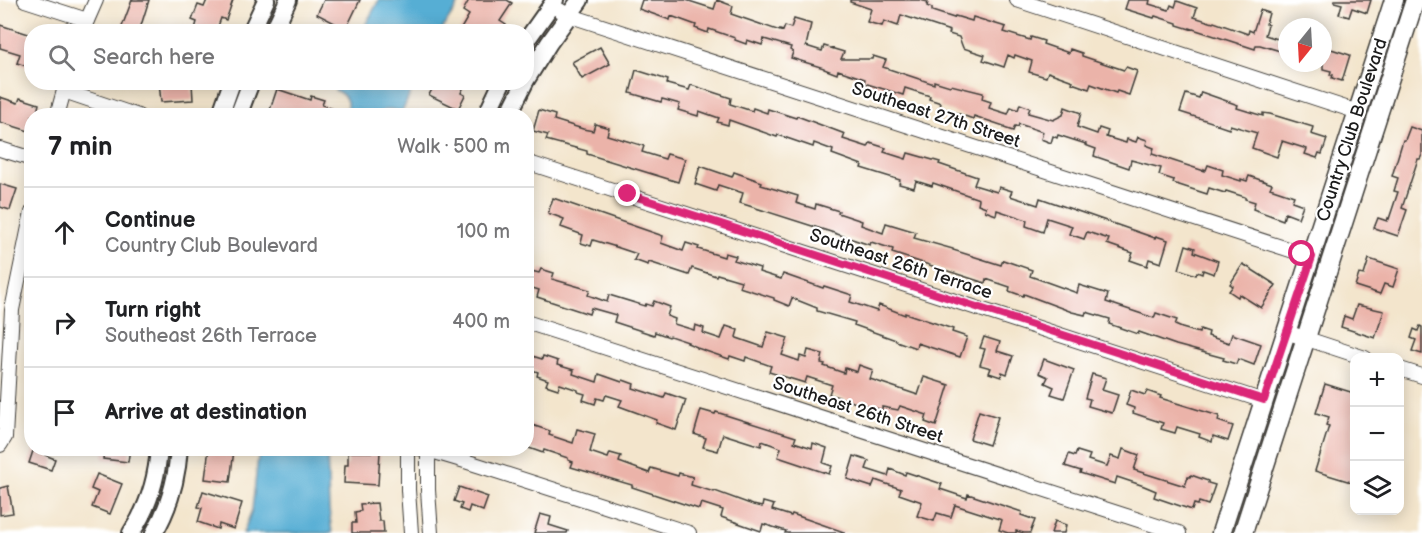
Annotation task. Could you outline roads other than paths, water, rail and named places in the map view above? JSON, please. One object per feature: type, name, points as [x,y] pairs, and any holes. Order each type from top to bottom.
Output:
[{"type":"main road","name":"Country Club Boulevard","points":[[1221,533],[1394,0]]},
{"type":"main road","name":"Country Club Boulevard","points":[[1243,533],[1415,0]]},
{"type":"street","points":[[25,0],[80,24]]},
{"type":"street","points":[[86,24],[96,0]]},
{"type":"street","points":[[255,24],[266,0]]},
{"type":"street","points":[[277,24],[288,0]]},
{"type":"street","points":[[534,68],[580,0]]},
{"type":"street","points":[[1017,0],[1358,112]]},
{"type":"street","points":[[534,30],[553,3]]},
{"type":"street","name":"Southeast 27th Street","points":[[553,3],[568,15],[1312,257]]},
{"type":"street","points":[[59,108],[64,90]]},
{"type":"street","points":[[73,90],[118,108]]},
{"type":"street","points":[[223,108],[228,90]]},
{"type":"street","points":[[241,108],[248,90]]},
{"type":"street","points":[[490,108],[498,90]]},
{"type":"street","points":[[512,108],[521,90]]},
{"type":"street","points":[[0,148],[24,156]]},
{"type":"street","name":"Southeast 26th Terrace","points":[[534,165],[1264,400]]},
{"type":"street","points":[[0,445],[5,437],[6,308],[24,242]]},
{"type":"street","name":"Southeast 26th Street","points":[[534,325],[1179,533]]},
{"type":"street","points":[[1286,332],[1353,353]]},
{"type":"street","points":[[1404,370],[1422,376]]},
{"type":"street","points":[[132,533],[152,488],[158,456]]},
{"type":"street","points":[[154,533],[164,514],[173,485],[178,456]]},
{"type":"street","points":[[408,456],[411,533]]},
{"type":"street","points":[[426,456],[431,533]]},
{"type":"street","points":[[447,456],[689,533]]},
{"type":"water","points":[[379,0],[461,0],[446,24],[366,24]]},
{"type":"water","points":[[335,90],[412,90],[404,108],[347,108],[345,97]]},
{"type":"water","points":[[258,456],[327,456],[332,533],[243,533],[252,510]]}]
